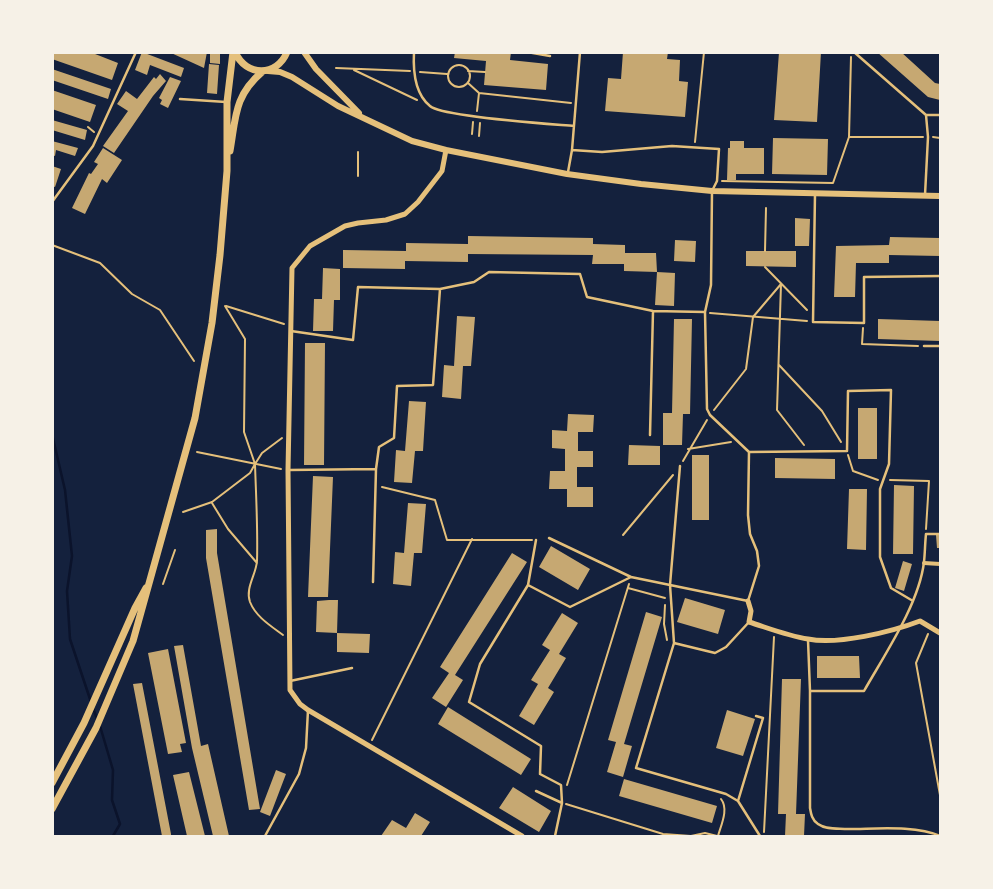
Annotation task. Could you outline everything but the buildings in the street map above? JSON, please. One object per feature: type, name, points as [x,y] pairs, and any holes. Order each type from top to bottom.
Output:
[{"type":"main road","points":[[234,52],[248,68],[265,71]]},
{"type":"main road","points":[[52,809],[86,748],[133,641],[188,450],[202,387],[220,255],[226,171],[227,102],[234,52]]},
{"type":"main road","points":[[226,171],[240,98],[251,82],[265,71],[281,64],[288,52]]},
{"type":"main road","points":[[52,783],[84,723],[135,608],[150,581]]},
{"type":"street","points":[[304,52],[326,80],[362,116]]},
{"type":"street","points":[[265,71],[280,72],[292,77],[338,106],[412,141],[446,150],[567,174],[712,191],[940,196]]},
{"type":"street","points":[[446,150],[442,171],[418,202],[405,214],[386,220],[345,226],[310,246],[292,268],[288,470],[289,681],[290,690],[294,698],[308,710],[522,836]]},
{"type":"street","points":[[924,563],[940,564]]},
{"type":"street","points":[[748,601],[751,611],[749,622],[808,640],[838,640],[900,629],[920,621],[940,633]]},
{"type":"lane","points":[[52,202],[93,146],[136,52]]},
{"type":"lane","points":[[414,52],[415,71],[420,94],[430,107],[442,111],[477,116],[574,126]]},
{"type":"lane","points":[[527,52],[550,56]]},
{"type":"lane","points":[[567,174],[572,150],[580,52]]},
{"type":"lane","points":[[853,52],[926,115],[940,115]]},
{"type":"lane","points":[[180,99],[227,102]]},
{"type":"lane","points":[[925,196],[928,137],[926,115]]},
{"type":"lane","points":[[549,538],[631,577],[748,601],[759,566],[757,551],[750,534],[748,515],[749,452],[710,415],[707,409],[705,312],[711,285],[712,191],[717,181],[719,149],[647,147],[602,152],[572,150]]},
{"type":"lane","points":[[815,194],[813,322],[864,323],[864,277],[940,276]]},
{"type":"lane","points":[[291,328],[353,340],[358,287],[440,289],[474,282],[489,272],[580,274],[587,297],[654,311],[705,312]]},
{"type":"lane","points":[[373,582],[375,486],[379,446],[394,438],[397,386],[433,385],[440,289]]},
{"type":"lane","points":[[650,435],[654,311]]},
{"type":"lane","points":[[924,346],[940,346]]},
{"type":"lane","points":[[749,452],[847,451],[848,391],[891,390],[889,464],[880,489],[880,556],[890,588],[913,601]]},
{"type":"lane","points":[[680,466],[670,585],[674,643],[636,768],[726,794],[738,801],[760,836]]},
{"type":"lane","points":[[288,470],[376,468]]},
{"type":"lane","points":[[810,691],[864,692],[900,629],[913,601],[924,563],[926,534],[940,534]]},
{"type":"lane","points":[[536,540],[528,585],[480,664],[469,702],[541,746],[540,774],[561,786],[562,802],[555,836]]},
{"type":"lane","points":[[528,585],[570,608],[631,577]]},
{"type":"lane","points":[[674,643],[716,653],[726,647],[749,622]]},
{"type":"lane","points":[[808,640],[810,808],[812,818],[816,824],[832,828],[916,830],[932,832],[940,836]]},
{"type":"lane","points":[[289,681],[352,668]]},
{"type":"lane","points":[[265,836],[299,774],[306,748],[308,710]]},
{"type":"lane","points":[[738,801],[763,718],[756,716]]},
{"type":"lane","points":[[536,791],[562,802]]},
{"type":"path","points":[[694,147],[704,52]]},
{"type":"path","points":[[717,181],[833,183],[849,136],[853,52]]},
{"type":"path","points":[[468,70],[470,77],[468,83],[460,88],[453,86],[448,81],[447,74],[455,66],[485,72]]},
{"type":"path","points":[[336,68],[447,74]]},
{"type":"path","points":[[352,69],[430,107]]},
{"type":"path","points":[[468,83],[479,93],[575,104]]},
{"type":"path","points":[[472,134],[477,116],[479,93]]},
{"type":"path","points":[[477,116],[479,136]]},
{"type":"path","points":[[849,136],[928,137]]},
{"type":"path","points":[[358,152],[358,176]]},
{"type":"path","points":[[765,251],[766,208]]},
{"type":"path","points":[[52,245],[100,263],[132,294],[160,310],[194,361]]},
{"type":"path","points":[[765,266],[813,316]]},
{"type":"path","points":[[623,535],[680,466],[688,449],[710,415],[746,369],[753,317],[781,284]]},
{"type":"path","points":[[781,284],[777,410],[808,451]]},
{"type":"path","points":[[289,640],[260,616],[251,604],[248,596],[257,564],[255,464],[244,432],[245,339],[225,306],[291,328]]},
{"type":"path","points":[[705,312],[813,322]]},
{"type":"path","points":[[864,323],[862,344],[924,346]]},
{"type":"path","points":[[779,365],[822,411],[847,451],[854,471]]},
{"type":"path","points":[[183,512],[212,502],[250,473],[262,453],[289,434]]},
{"type":"path","points":[[688,449],[738,441]]},
{"type":"path","points":[[197,452],[288,470]]},
{"type":"path","points":[[926,534],[929,481]]},
{"type":"path","points":[[375,486],[436,500],[448,540],[536,540]]},
{"type":"path","points":[[212,502],[228,529],[257,564]]},
{"type":"path","points":[[369,746],[472,540]]},
{"type":"path","points":[[163,584],[175,550]]},
{"type":"path","points":[[631,577],[562,802],[588,812],[663,834],[691,836],[705,833],[717,836],[726,810],[724,801],[719,796]]},
{"type":"path","points":[[628,588],[665,598],[664,624],[668,645]]},
{"type":"path","points":[[931,627],[916,663],[940,794]]},
{"type":"path","points":[[766,836],[764,831],[774,630]]},
{"type":"path","points":[[755,745],[768,749]]},
{"type":"waterway","points":[[52,434],[65,490],[72,556],[67,591],[70,639],[91,702]]},
{"type":"waterway","points":[[93,708],[97,719]]},
{"type":"waterway","points":[[100,726],[113,770],[112,800],[120,824],[113,836]]}]
